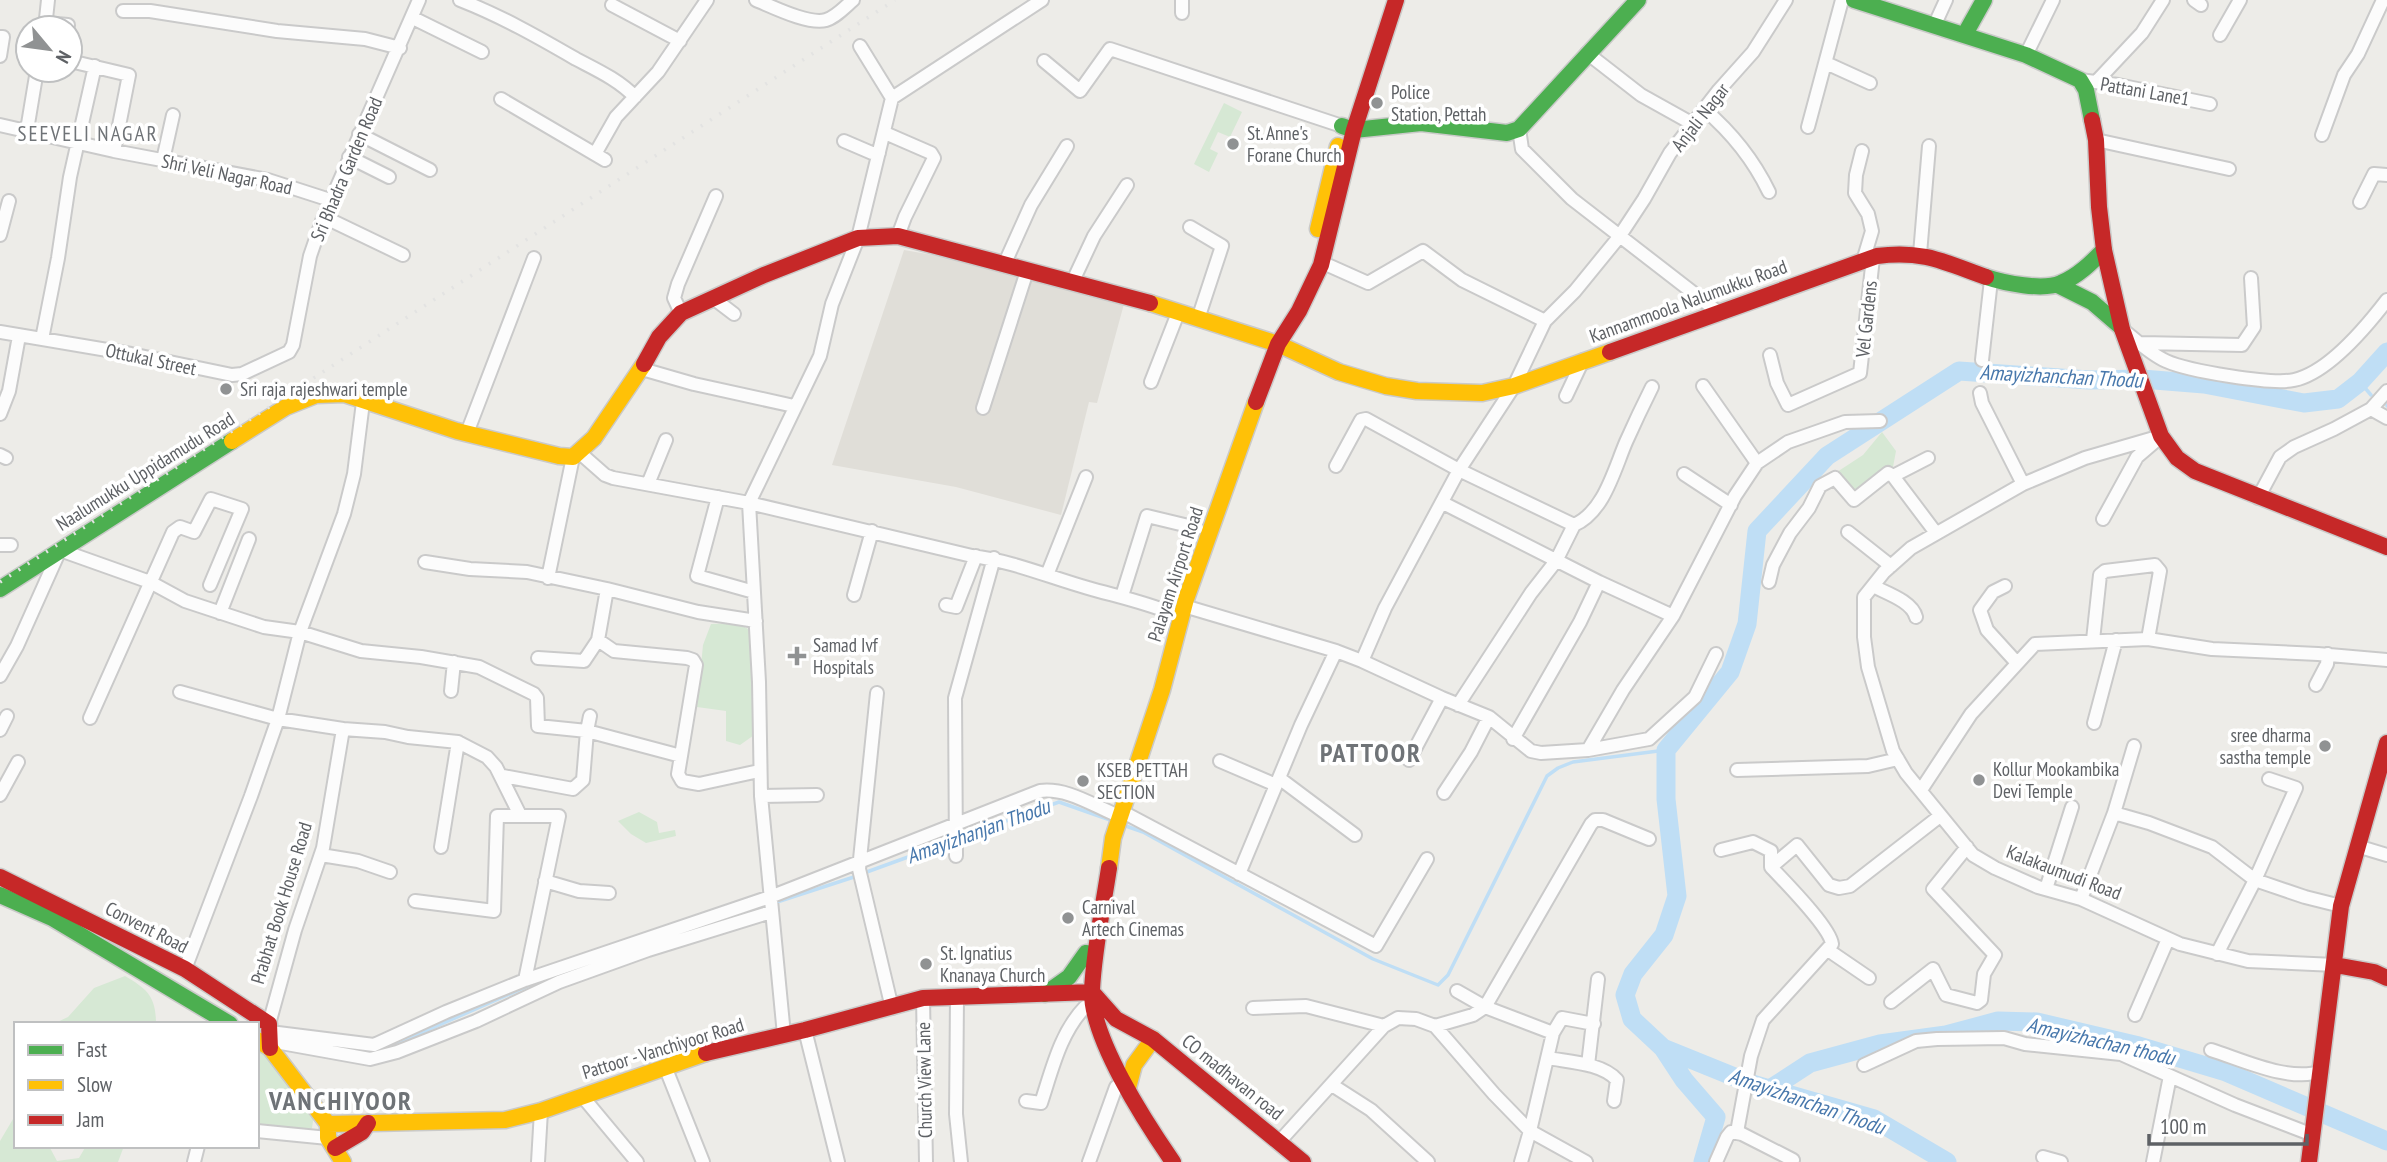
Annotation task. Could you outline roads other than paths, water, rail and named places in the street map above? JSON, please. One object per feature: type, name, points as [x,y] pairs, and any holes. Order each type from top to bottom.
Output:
[{"type":"main road","name":"Palayam Airport Road","points":[[1178,609],[1196,528],[1244,403],[1311,257],[1385,0]]},
{"type":"main road","name":"Palayam Airport Road","points":[[1161,1162],[1138,1129],[1122,1087],[1086,1016],[1086,953],[1091,913],[1116,814],[1178,609],[1271,342],[1299,311],[1321,262],[1338,203],[1348,128],[1396,0]]},
{"type":"main road","points":[[1348,128],[1421,123],[1507,133],[1519,129],[1638,0]]},
{"type":"main road","points":[[1854,0],[2026,55],[2088,81],[2086,90],[2096,140],[2104,250],[2122,329]]},
{"type":"main road","points":[[1965,34],[1984,0]]},
{"type":"main road","name":"Kannammoola Nalumukku Road","points":[[681,313],[764,275],[858,238],[898,236],[1199,319],[1271,342],[1339,372],[1386,386],[1417,391],[1482,393],[1514,386],[1868,259],[1900,253],[1920,254],[2010,285],[2058,285]]},
{"type":"main road","points":[[2058,285],[2081,272],[2104,250]]},
{"type":"main road","points":[[2058,285],[2091,300],[2110,314],[2134,344],[2152,414],[2161,436],[2177,458],[2195,471],[2258,498],[2387,547]]},
{"type":"main road","points":[[363,402],[467,433],[577,455],[594,438],[642,369],[659,337],[681,313]]},
{"type":"main road","name":"Naalumukku Uppidamudu Road","points":[[0,589],[285,407],[316,395],[344,394],[363,402]]},
{"type":"main road","points":[[2309,1162],[2335,965],[2334,945],[2341,906],[2387,743]]},
{"type":"main road","name":"Palayam Airport Road","points":[[1087,998],[1109,839]]},
{"type":"main road","name":"Convent Road","points":[[0,877],[185,969],[249,1022]]},
{"type":"main road","points":[[0,895],[52,918],[227,1022]]},
{"type":"main road","points":[[1045,994],[1064,984],[1079,968],[1086,953]]},
{"type":"main road","name":"Kalakaumudi Road","points":[[2335,965],[2374,972],[2387,978]]},
{"type":"main road","name":"Pattoor - Vanchiyoor Road","points":[[333,1143],[368,1123],[505,1119],[541,1111],[623,1080],[666,1069],[715,1050],[805,1030],[923,998],[1045,994],[1087,998]]},
{"type":"main road","name":"CO madhavan road","points":[[1087,998],[1133,1030],[1153,1039],[1303,1162]]},
{"type":"main road","name":"Convent Road","points":[[267,1037],[333,1143]]},
{"type":"main road","points":[[1122,1087],[1153,1039]]},
{"type":"main road","name":"Palayam Airport Road","points":[[1122,1087],[1174,1162]]},
{"type":"main road","points":[[333,1143],[362,1132],[368,1123]]},
{"type":"street","name":"Sri Bhadra Garden Road","points":[[293,345],[310,256],[330,200],[400,48],[419,0]]},
{"type":"street","points":[[460,0],[489,11],[543,40],[620,83],[635,97]]},
{"type":"street","points":[[501,99],[600,157],[615,117],[658,72],[708,0]]},
{"type":"street","points":[[764,2],[795,16],[819,21],[828,20],[853,0]]},
{"type":"street","points":[[892,98],[1042,0]]},
{"type":"street","name":"Anjali Nagar","points":[[1362,661],[1385,608],[1460,470],[1514,386],[1545,321],[1575,291],[1619,237],[1670,153],[1753,52],[1786,0]]},
{"type":"street","points":[[1808,127],[1842,0]]},
{"type":"street","points":[[1935,24],[1946,0]]},
{"type":"street","points":[[2026,55],[2053,0]]},
{"type":"street","points":[[2088,81],[2142,33],[2163,0]]},
{"type":"street","points":[[2220,35],[2239,0]]},
{"type":"street","points":[[2322,135],[2344,75],[2358,54],[2383,0]]},
{"type":"street","points":[[612,5],[680,41]]},
{"type":"street","points":[[123,11],[150,11],[277,31],[346,36],[400,48]]},
{"type":"street","points":[[413,18],[482,52]]},
{"type":"street","points":[[0,37],[4,37],[0,56]]},
{"type":"street","points":[[784,1035],[759,771],[759,682],[749,503],[794,405],[820,356],[832,304],[858,238],[885,133],[892,98],[860,46]]},
{"type":"street","points":[[1044,61],[1080,91],[1110,49],[1348,128]]},
{"type":"street","points":[[1587,53],[1641,95],[1693,124]]},
{"type":"street","points":[[1826,63],[1870,83]]},
{"type":"street","points":[[84,64],[129,75],[114,151]]},
{"type":"street","points":[[41,339],[94,66]]},
{"type":"street","name":"Pattani Lane1","points":[[2088,81],[2210,104]]},
{"type":"street","points":[[27,130],[35,84]]},
{"type":"street","points":[[1704,109],[1727,129],[1769,192]]},
{"type":"street","points":[[163,160],[173,115]]},
{"type":"street","name":"Shri Veli Nagar Road","points":[[0,125],[209,171],[268,180],[330,200]]},
{"type":"street","points":[[1519,129],[1522,149],[1572,199],[1718,312]]},
{"type":"street","points":[[885,133],[931,153],[934,158],[898,236]]},
{"type":"street","points":[[359,134],[430,170]]},
{"type":"street","points":[[2096,140],[2229,169]]},
{"type":"street","points":[[844,141],[872,153],[879,153]]},
{"type":"street","points":[[1004,265],[1031,205],[1067,146]]},
{"type":"street","points":[[1920,254],[1929,146]]},
{"type":"street","points":[[1862,151],[1855,193],[1868,214],[1872,231],[1868,259]]},
{"type":"street","points":[[349,157],[388,177]]},
{"type":"street","points":[[2360,202],[2374,174],[2387,175]]},
{"type":"street","points":[[1072,283],[1094,236],[1127,186]]},
{"type":"street","points":[[681,313],[674,298],[678,284],[716,196]]},
{"type":"street","points":[[0,235],[9,201]]},
{"type":"street","points":[[324,217],[402,255]]},
{"type":"street","points":[[1190,227],[1222,246],[1199,319]]},
{"type":"street","points":[[1321,262],[1368,283],[1423,251],[1462,280],[1545,321]]},
{"type":"street","points":[[467,433],[534,258]]},
{"type":"street","name":"Vel Gardens","points":[[1770,355],[1777,383],[1788,405],[1860,373],[1868,259]]},
{"type":"street","points":[[983,408],[1027,271]]},
{"type":"street","points":[[2134,344],[2242,345],[2254,327],[2251,278]]},
{"type":"street","points":[[1982,360],[1991,279]]},
{"type":"street","points":[[713,298],[734,314]]},
{"type":"street","points":[[2134,344],[2168,362],[2230,376],[2267,381],[2295,380],[2321,368],[2363,332],[2387,300]]},
{"type":"street","points":[[1151,382],[1178,313]]},
{"type":"street","name":"Ottukal Street","points":[[0,332],[131,354],[232,375],[242,374],[278,358],[289,352],[293,345]]},
{"type":"street","points":[[0,414],[9,391],[19,335]]},
{"type":"street","points":[[1566,396],[1583,360]]},
{"type":"street","points":[[642,369],[694,384],[794,405]]},
{"type":"street","points":[[1703,386],[1757,463]]},
{"type":"street","points":[[1458,705],[1531,593],[1556,561],[1574,525],[1590,515],[1600,500],[1652,387]]},
{"type":"street","points":[[2258,498],[2280,457],[2294,447],[2371,409],[2387,391]]},
{"type":"street","points":[[1980,393],[1982,403],[2023,484]]},
{"type":"street","points":[[185,969],[278,719],[300,632],[344,514],[354,474],[363,402]]},
{"type":"street","points":[[2371,409],[2387,418]]},
{"type":"street","points":[[1336,466],[1361,420],[1366,419],[1460,470],[1574,525]]},
{"type":"street","points":[[1588,750],[1623,690],[1673,616],[1731,505],[1757,463],[1787,442],[1845,422],[1880,421]]},
{"type":"street","points":[[2103,519],[2137,457],[2161,436]]},
{"type":"street","name":"Kalakaumudi Road","points":[[2161,436],[2085,458],[2023,484],[1912,548],[1873,586],[1864,597],[1864,637],[1868,667],[1893,751],[1940,816],[1973,855],[1995,868],[2046,889],[2081,899],[2168,939],[2217,954],[2248,961],[2335,965]]},
{"type":"street","points":[[648,484],[666,440]]},
{"type":"street","points":[[548,578],[577,455],[606,475],[749,503],[994,558],[1122,596],[1336,651],[1489,717],[1513,739],[1531,751],[1541,753],[1588,750],[1649,739],[1695,697],[1716,654]]},
{"type":"street","points":[[1893,476],[1928,458]]},
{"type":"street","points":[[1769,582],[1773,565],[1790,533],[1809,508],[1819,486],[1835,478],[1854,500],[1888,473],[1936,533]]},
{"type":"street","points":[[1684,474],[1731,505]]},
{"type":"street","points":[[1047,575],[1086,477]]},
{"type":"street","points":[[718,497],[697,576],[754,592]]},
{"type":"street","points":[[90,718],[173,532],[180,527],[194,532],[211,499],[244,503],[210,585]]},
{"type":"street","points":[[1443,503],[1556,561],[1673,616]]},
{"type":"street","points":[[1122,596],[1147,516],[1196,528]]},
{"type":"street","points":[[854,596],[872,531]]},
{"type":"street","points":[[1848,532],[1891,566]]},
{"type":"street","points":[[220,612],[249,539]]},
{"type":"street","points":[[0,676],[17,646],[60,550],[150,582],[185,601],[264,627],[300,632],[361,651],[480,667],[534,694],[537,698],[538,726],[587,731],[681,756]]},
{"type":"street","points":[[946,605],[956,607],[976,556]]},
{"type":"street","points":[[956,856],[955,698],[994,558]]},
{"type":"street","points":[[425,562],[470,569],[527,572],[598,586],[698,612],[756,621]]},
{"type":"street","points":[[2093,640],[2100,575],[2105,571],[2155,565],[2160,571],[2148,639]]},
{"type":"street","points":[[1513,739],[1580,622],[1599,582]]},
{"type":"street","points":[[1873,586],[1899,600],[1914,612],[1916,617]]},
{"type":"street","points":[[2005,586],[1993,592],[1980,610],[1987,630],[2017,663]]},
{"type":"street","points":[[538,659],[584,662],[598,640],[607,589]]},
{"type":"street","points":[[1921,789],[1971,714],[2035,643],[2148,639],[2212,649],[2328,654],[2387,660]]},
{"type":"street","points":[[598,640],[614,651],[693,660],[696,665],[678,774],[682,781],[699,784],[759,771]]},
{"type":"street","points":[[2094,723],[2116,640]]},
{"type":"street","points":[[1239,873],[1336,651]]},
{"type":"street","points":[[2316,685],[2327,664],[2328,654]]},
{"type":"street","points":[[451,691],[454,662]]},
{"type":"street","points":[[180,692],[278,719],[458,742],[487,757],[503,776],[520,815]]},
{"type":"street","points":[[877,693],[860,866],[892,1007]]},
{"type":"street","points":[[1409,760],[1442,698]]},
{"type":"street","points":[[0,730],[7,716]]},
{"type":"street","points":[[503,776],[573,789],[581,784],[590,716]]},
{"type":"street","points":[[1444,793],[1471,752],[1489,717]]},
{"type":"street","name":"Prabhat Book House Road","points":[[267,1037],[273,1004],[321,855],[343,729]]},
{"type":"street","points":[[441,847],[458,742]]},
{"type":"street","points":[[2081,899],[2115,813],[2134,747]]},
{"type":"street","points":[[1737,770],[1868,766],[1898,759]]},
{"type":"street","points":[[1220,761],[1278,782],[1355,835]]},
{"type":"street","points":[[0,795],[18,762]]},
{"type":"street","points":[[2217,954],[2255,880],[2296,788],[2269,779]]},
{"type":"street","points":[[267,1037],[374,1045],[525,980],[860,866],[1040,791],[1049,790],[1082,798],[1239,873],[1376,946],[1427,859]]},
{"type":"street","points":[[761,796],[817,795]]},
{"type":"street","points":[[2046,889],[2072,807]]},
{"type":"street","points":[[2115,813],[2212,847],[2255,880],[2341,906]]},
{"type":"street","points":[[415,901],[494,911],[497,817],[559,816],[525,980]]},
{"type":"street","points":[[1771,867],[1797,845],[1829,885],[1839,888],[1850,886],[1940,816]]},
{"type":"street","points":[[1435,1026],[1473,1015],[1485,1007],[1595,820],[1603,820],[1649,839]]},
{"type":"street","points":[[1721,850],[1753,842],[1771,851],[1771,867],[1831,938],[1832,944],[1763,1020],[1751,1056],[1737,1132]]},
{"type":"street","points":[[2357,846],[2387,855]]},
{"type":"street","points":[[1891,1002],[1933,969],[1946,995],[1978,1003],[1981,1000],[1984,974],[1995,955],[1933,889],[1967,847]]},
{"type":"street","points":[[321,855],[358,861],[390,872]]},
{"type":"street","points":[[545,881],[579,891],[608,894]]},
{"type":"street","points":[[267,1037],[370,1059],[397,1052],[476,1021],[559,982],[648,950],[771,912]]},
{"type":"street","points":[[2135,1015],[2168,939]]},
{"type":"street","points":[[1828,950],[1869,978]]},
{"type":"street","points":[[1588,1065],[1598,979]]},
{"type":"street","points":[[1457,991],[1485,1007],[1553,1033]]},
{"type":"street","name":"Church View Lane","points":[[923,998],[926,1162]]},
{"type":"street","points":[[957,998],[956,1114],[961,1162]]},
{"type":"street","points":[[1026,1101],[1041,1103],[1062,1043],[1087,998]]},
{"type":"street","points":[[1253,1008],[1306,1006],[1384,1026]]},
{"type":"street","points":[[1279,1142],[1384,1026],[1398,1018],[1416,1019],[1435,1026],[1530,1131],[1586,1162]]},
{"type":"street","points":[[1521,1162],[1553,1033],[1562,1018],[1594,1024]]},
{"type":"street","points":[[805,1030],[838,1162]]},
{"type":"street","points":[[1864,1065],[1916,1041],[2004,1038],[2025,1044],[2121,1054],[2235,1105],[2314,1129]]},
{"type":"street","points":[[2211,1050],[2288,1074],[2321,1076]]},
{"type":"street","points":[[1548,1058],[1588,1065],[1613,1076],[1616,1080],[1614,1101]]},
{"type":"street","points":[[666,1069],[703,1162]]},
{"type":"street","points":[[2153,1162],[2170,1076]]},
{"type":"street","points":[[1332,1085],[1371,1110],[1428,1162]]},
{"type":"street","points":[[1089,1162],[1122,1087]]},
{"type":"street","points":[[582,1096],[637,1162]]},
{"type":"street","points":[[538,1162],[541,1111]]},
{"type":"street","points":[[259,1131],[333,1143]]},
{"type":"street","points":[[1716,1162],[1731,1132],[1737,1132],[1793,1160]]},
{"type":"street","points":[[2043,1157],[2061,1162]]},
{"type":"waterway","name":"Amayizhanchan Thodu","points":[[1703,1162],[1716,1117],[1684,1080],[1663,1048],[1632,1019],[1625,995],[1633,974],[1664,935],[1677,896],[1666,799],[1666,750],[1730,672],[1747,624],[1757,531],[1827,456],[1959,371],[2204,384],[2304,403],[2338,399],[2360,382],[2387,352]]},
{"type":"waterway","points":[[2360,382],[2371,395]]},
{"type":"waterway","name":"Amayizhanjan Thodu","points":[[1123,825],[1143,832],[1373,959],[1438,985],[1448,975],[1547,776],[1573,762],[1666,750]]},
{"type":"waterway","name":"Amayizhanjan Thodu","points":[[959,838],[1059,802],[1113,821]]},
{"type":"waterway","name":"Amayizhanjan Thodu","points":[[864,873],[952,841]]},
{"type":"waterway","name":"Amayizhanjan Thodu","points":[[774,903],[857,876]]},
{"type":"waterway","name":"Amayizhanjan Thodu","points":[[701,927],[767,906]]},
{"type":"waterway","name":"Amayizhanjan Thodu","points":[[381,1048],[535,983]]},
{"type":"waterway","name":"Amayizhachan thodu","points":[[1770,1089],[1810,1063],[1880,1044],[1946,1035],[1998,1021],[2037,1022],[2139,1046],[2226,1072],[2387,1141]]},
{"type":"waterway","name":"Amayizhanjan Thodu","points":[[343,1047],[370,1050]]},
{"type":"waterway","name":"Amayizhanchan Thodu","points":[[1663,1048],[1752,1084],[1874,1119],[1947,1162]]},
{"type":"railway","points":[[0,582],[895,0]]},
{"type":"place","name":"Police Station, Pettah","points":[[1377,103]]},
{"type":"place","name":"St. Anne's Forane Church","points":[[1233,144]]},
{"type":"place","name":"Sri raja rajeshwari temple","points":[[226,389]]},
{"type":"place","name":"Samad Ivf Hospitals","points":[[797,656]]},
{"type":"place","name":"sree dharma sastha temple","points":[[2325,746]]},
{"type":"place","name":"Kollur Mookambika Devi Temple","points":[[1979,780]]},
{"type":"place","name":"KSEB PETTAH SECTION","points":[[1083,781]]},
{"type":"place","name":"Carnival Artech Cinemas","points":[[1068,918]]},
{"type":"place","name":"St. Ignatius Knanaya Church","points":[[926,964]]},
{"type":"district","name":"SEEVELI NAGAR","points":[[88,133]]},
{"type":"district","name":"PATTOOR","points":[[1371,752]]},
{"type":"district","name":"VANCHIYOOR","points":[[341,1100]]}]
